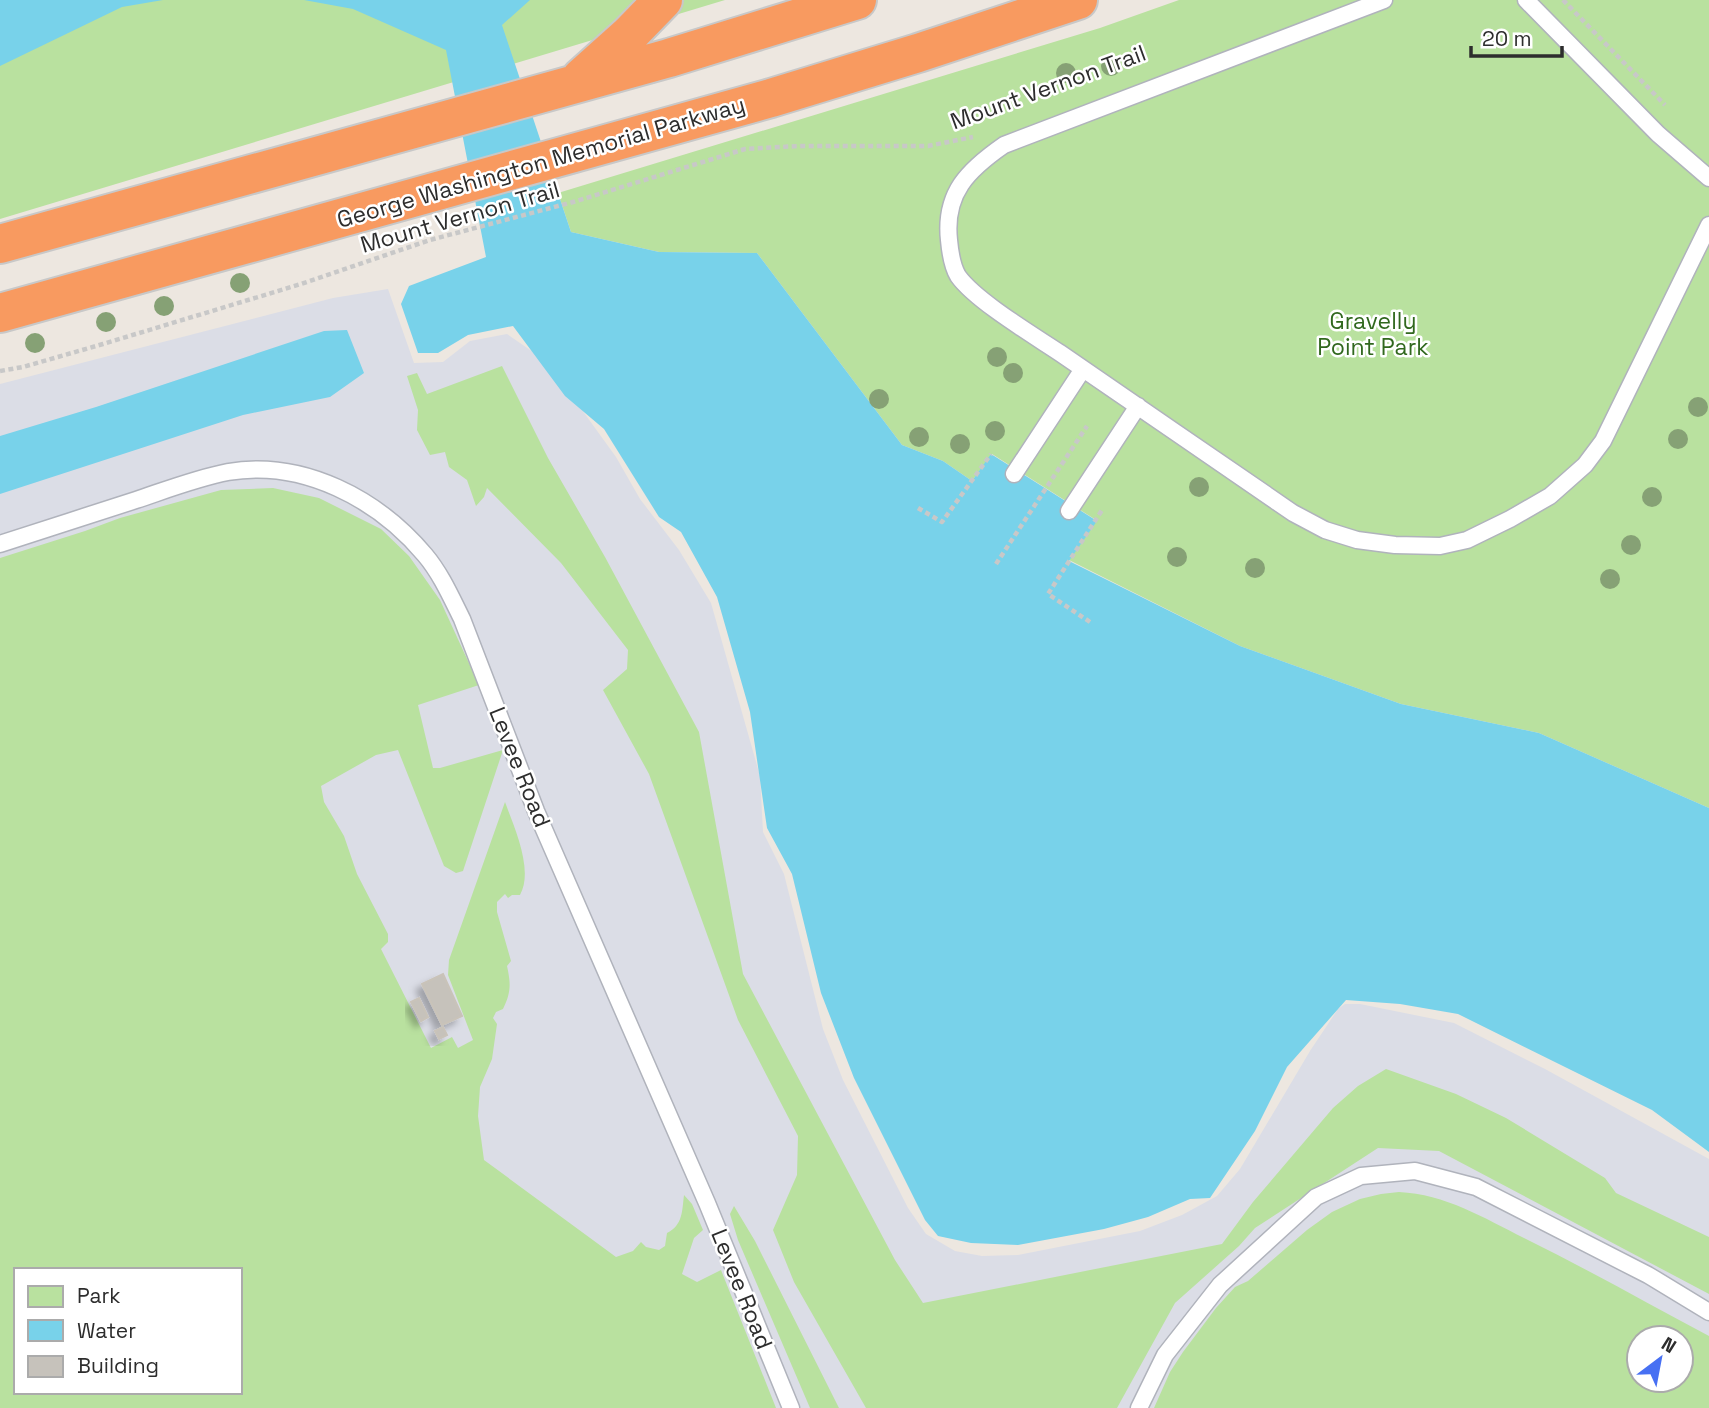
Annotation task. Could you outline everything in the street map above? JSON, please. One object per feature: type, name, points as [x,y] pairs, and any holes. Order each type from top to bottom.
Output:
[{"type":"highway","points":[[573,84],[629,35],[663,0]]},
{"type":"highway","points":[[0,244],[669,58],[857,0]]},
{"type":"highway","name":"George Washington Memorial Parkway","points":[[0,313],[593,148],[918,53],[1078,0]]},
{"type":"lane","points":[[1384,0],[1004,145],[980,162],[964,178],[951,202],[947,225],[950,251],[957,274],[975,293],[1293,513],[1325,530],[1357,540],[1395,545],[1440,546],[1467,540],[1550,496],[1595,454],[1616,418],[1709,225]]},
{"type":"lane","points":[[1526,0],[1658,134],[1709,178]]},
{"type":"lane","points":[[1014,474],[1083,369]]},
{"type":"lane","points":[[1069,511],[1138,406]]},
{"type":"lane","name":"Levee Road","points":[[0,544],[195,481],[229,472],[261,471],[293,473],[318,480],[360,499],[390,519],[427,557],[462,619],[536,811],[708,1203],[792,1408]]},
{"type":"lane","points":[[1139,1408],[1165,1356],[1220,1285],[1316,1197],[1361,1176],[1415,1171],[1476,1187],[1648,1275],[1709,1311]]},
{"type":"path","points":[[1563,0],[1674,114]]},
{"type":"path","name":"Mount Vernon Trail","points":[[0,371],[103,344],[301,284],[430,240],[746,149],[799,146],[928,146],[986,132]]},
{"type":"path","points":[[996,564],[1087,426]]},
{"type":"path","points":[[918,508],[942,522],[991,454]]},
{"type":"path","points":[[1090,622],[1048,594],[1102,510]]},
{"type":"shaded area","points":[[388,289],[414,363],[443,362],[470,341],[507,334],[533,352],[569,392],[616,457],[640,499],[679,550],[711,603],[760,776],[763,832],[784,874],[823,1029],[843,1080],[908,1208],[926,1234],[955,1251],[982,1256],[1018,1255],[1140,1231],[1182,1215],[1217,1196],[1240,1169],[1310,1051],[1338,1009],[1345,1004],[1360,1004],[1454,1023],[1545,1069],[1709,1159],[1709,1408],[0,1408],[0,384],[333,298]]},
{"type":"green space","points":[[0,0],[725,0],[0,219]]},
{"type":"green space","name":"Gravelly Point Park","points":[[1179,0],[1709,0],[1709,808],[1539,733],[1401,704],[1240,646],[1069,560],[1096,520],[992,454],[972,481],[943,461],[902,445],[757,253],[659,252],[571,232],[558,193],[1100,28]]},
{"type":"green space","points":[[502,366],[548,458],[605,557],[699,732],[743,974],[895,1260],[923,1303],[1222,1244],[1253,1202],[1333,1108],[1358,1086],[1386,1069],[1456,1094],[1506,1118],[1605,1178],[1616,1193],[1709,1237],[1709,1294],[1439,1151],[1378,1148],[1255,1228],[1239,1246],[1175,1303],[1117,1408],[866,1408],[794,1282],[773,1230],[797,1175],[798,1136],[738,1020],[649,774],[603,690],[627,669],[628,650],[561,563],[487,488],[484,497],[476,506],[467,480],[449,467],[445,452],[430,455],[417,430],[418,410],[407,376],[417,373],[427,394]]},
{"type":"green space","points":[[273,488],[319,498],[381,529],[409,556],[440,600],[479,685],[418,705],[433,768],[503,750],[463,871],[456,873],[444,866],[398,750],[376,755],[321,786],[324,802],[344,836],[357,874],[388,934],[388,942],[381,949],[431,1048],[452,1037],[458,1048],[473,1040],[448,975],[449,960],[505,802],[521,848],[525,873],[520,895],[508,898],[505,894],[497,902],[497,912],[511,961],[507,966],[510,983],[503,1009],[496,1012],[493,1018],[497,1024],[492,1059],[480,1087],[478,1116],[484,1160],[616,1257],[633,1251],[641,1242],[646,1247],[659,1250],[665,1246],[667,1233],[676,1226],[681,1217],[684,1195],[692,1204],[703,1230],[694,1238],[682,1274],[697,1282],[721,1270],[776,1408],[0,1408],[0,558],[120,518],[221,490]]},
{"type":"green space","points":[[1399,1192],[1432,1197],[1464,1208],[1687,1324],[1625,1324],[1625,1394],[1695,1394],[1695,1328],[1709,1336],[1709,1408],[1154,1408],[1170,1372],[1183,1352],[1235,1287],[1248,1281],[1332,1212],[1360,1199]]},
{"type":"green space","points":[[734,1206],[755,1241],[839,1408],[810,1408],[738,1240],[730,1214]]},
{"type":"water","points":[[0,0],[163,0],[122,7],[0,66]]},
{"type":"water","points":[[304,0],[530,0],[502,25],[571,232],[659,252],[757,253],[902,445],[943,461],[972,481],[991,454],[1097,521],[1069,561],[1240,646],[1401,704],[1539,733],[1709,808],[1709,1152],[1652,1110],[1458,1014],[1400,1004],[1346,1000],[1287,1067],[1255,1131],[1210,1198],[1190,1199],[1148,1217],[1104,1229],[1018,1245],[971,1243],[938,1236],[925,1220],[854,1078],[821,993],[792,874],[767,828],[750,712],[717,597],[681,532],[659,517],[604,429],[565,396],[513,326],[468,335],[438,353],[418,353],[401,304],[409,286],[486,257],[446,50],[353,9]]},
{"type":"water","points":[[347,330],[364,373],[330,397],[243,415],[0,494],[0,436],[324,331]]},
{"type":"building","points":[[443,974],[462,1016],[442,1025],[422,984]]},
{"type":"building","points":[[419,998],[428,1017],[421,1021],[411,1002]]},
{"type":"building","points":[[443,1027],[447,1035],[439,1039],[435,1031]]}]
